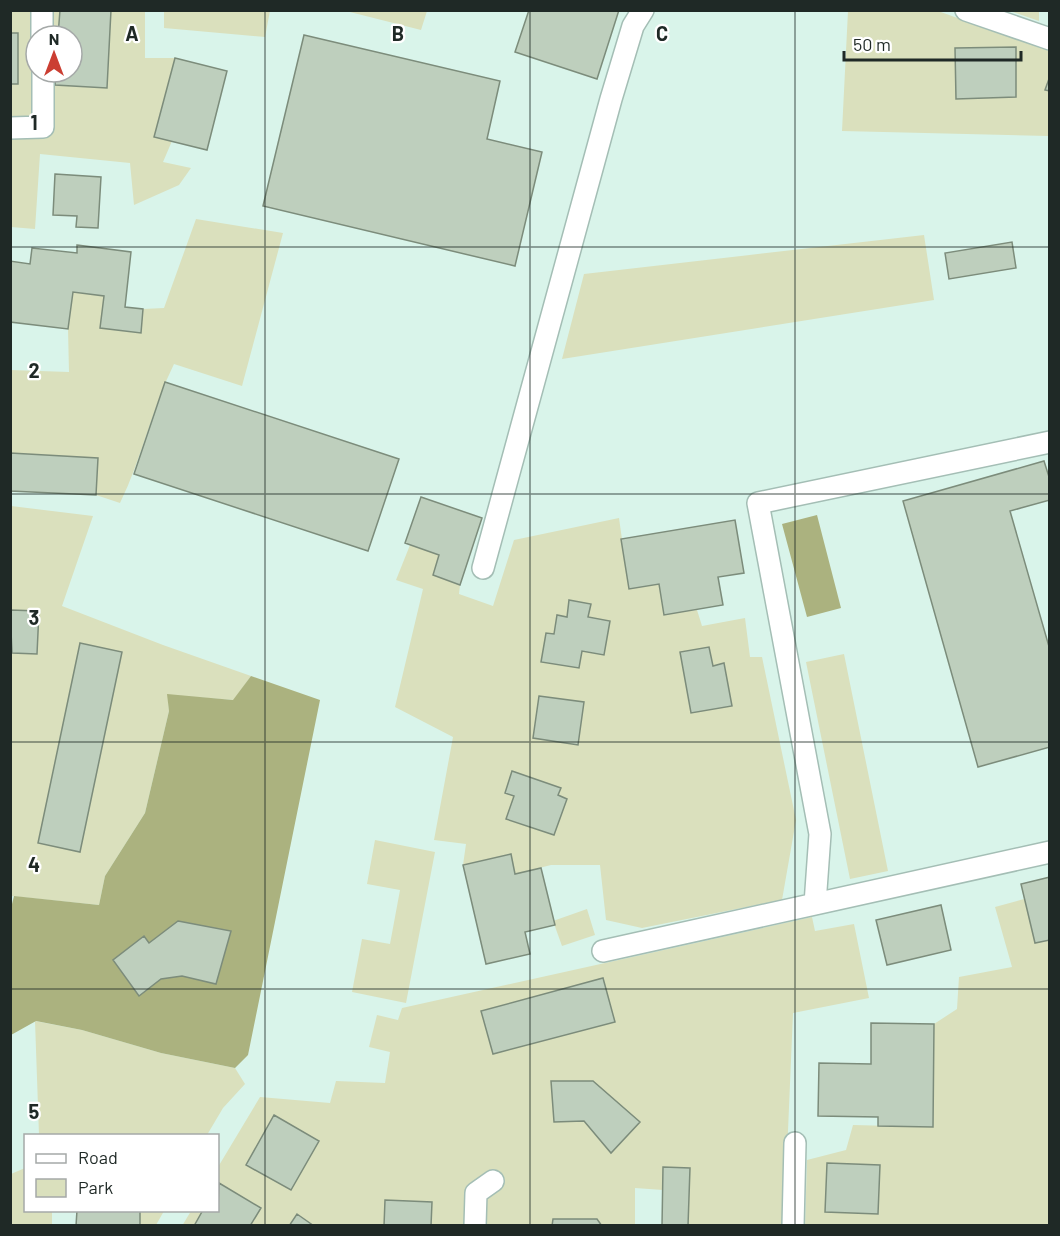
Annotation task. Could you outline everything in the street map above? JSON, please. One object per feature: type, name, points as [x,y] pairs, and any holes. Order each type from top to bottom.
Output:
[{"type":"street","points":[[483,568],[611,99],[633,26],[643,10]]},
{"type":"street","points":[[966,10],[1050,39]]},
{"type":"street","points":[[10,128],[44,128],[43,84]]},
{"type":"street","points":[[815,904],[819,834],[758,503],[1050,442]]},
{"type":"street","points":[[603,951],[1050,852]]},
{"type":"street","points":[[793,1226],[795,1143]]},
{"type":"street","points":[[475,1226],[476,1193],[493,1181]]},
{"type":"green space","points":[[164,10],[270,11],[265,37],[164,28]]},
{"type":"green space","points":[[10,11],[145,11],[145,58],[175,58],[155,136],[172,141],[163,162],[191,168],[179,185],[134,205],[130,163],[40,154],[35,229],[11,227]]},
{"type":"green space","points":[[346,11],[427,11],[421,30]]},
{"type":"green space","points":[[848,11],[938,11],[1049,51],[1049,136],[842,131]]},
{"type":"green space","points":[[1010,11],[1039,11],[1039,21]]},
{"type":"green space","points":[[196,219],[283,233],[242,386],[174,364],[120,503],[96,495],[98,458],[11,453],[10,370],[69,372],[68,329],[73,292],[104,296],[100,328],[140,333],[143,309],[164,308]]},
{"type":"green space","points":[[924,235],[934,300],[562,359],[584,274]]},
{"type":"green space","points":[[11,506],[93,516],[62,606],[251,676],[234,700],[168,695],[169,711],[145,813],[105,876],[99,905],[11,896]]},
{"type":"green space","points":[[817,515],[841,608],[807,617],[782,524]]},
{"type":"green space","points":[[619,518],[629,589],[659,584],[664,614],[697,610],[702,626],[745,618],[750,657],[762,657],[796,820],[782,900],[642,928],[606,920],[600,865],[551,865],[515,874],[510,854],[463,865],[466,844],[434,840],[453,737],[395,707],[423,589],[396,580],[410,545],[439,555],[433,575],[460,585],[459,594],[493,606],[514,540]]},
{"type":"green space","points":[[844,654],[888,871],[850,879],[806,662]]},
{"type":"green space","points":[[251,676],[320,700],[248,1055],[235,1068],[161,1053],[82,1030],[36,1021],[11,1035],[10,912],[14,896],[99,905],[105,876],[145,813],[169,711],[167,694],[233,700]]},
{"type":"green space","points":[[375,840],[435,852],[406,1003],[352,992],[362,939],[390,944],[400,890],[367,884]]},
{"type":"green space","points":[[1049,877],[1049,1225],[805,1226],[807,1160],[846,1150],[853,1125],[933,1127],[934,1024],[957,1009],[959,977],[1012,967],[995,907],[1024,899],[1021,884]]},
{"type":"green space","points":[[587,909],[595,935],[562,946],[553,921]]},
{"type":"green space","points":[[812,917],[815,931],[854,924],[869,998],[793,1013],[784,1225],[688,1225],[690,1168],[663,1190],[635,1188],[635,1225],[182,1226],[190,1212],[219,1212],[219,1165],[260,1097],[330,1103],[336,1081],[385,1083],[390,1052],[369,1047],[377,1015],[398,1020],[402,1008]]},
{"type":"green space","points":[[35,1021],[82,1030],[161,1053],[235,1068],[245,1084],[223,1108],[208,1134],[39,1134]]},
{"type":"green space","points":[[24,1168],[24,1212],[52,1212],[52,1225],[11,1225],[11,1174]]},
{"type":"green space","points":[[77,1212],[163,1212],[156,1225],[76,1226]]},
{"type":"building","points":[[60,10],[111,10],[107,88],[55,85],[84,84],[84,24],[59,24]]},
{"type":"building","points":[[529,10],[619,10],[597,79],[515,52]]},
{"type":"building","points":[[10,33],[18,33],[18,84],[10,84]]},
{"type":"building","points":[[304,35],[500,81],[487,139],[542,152],[515,266],[263,206]]},
{"type":"building","points":[[1016,47],[1016,97],[956,99],[955,48]]},
{"type":"building","points":[[175,58],[227,71],[207,150],[154,137]]},
{"type":"building","points":[[1050,76],[1050,91],[1045,90]]},
{"type":"building","points":[[55,174],[101,177],[98,228],[76,227],[77,216],[53,215]]},
{"type":"building","points":[[1012,242],[1016,268],[949,279],[945,253]]},
{"type":"building","points":[[77,245],[131,252],[125,307],[143,309],[141,333],[100,328],[104,296],[73,292],[68,329],[10,322],[10,261],[30,264],[32,248],[77,253]]},
{"type":"building","points":[[165,382],[399,459],[368,551],[134,474]]},
{"type":"building","points":[[10,453],[98,458],[96,495],[10,491]]},
{"type":"building","points":[[1044,461],[1050,480],[1050,500],[1010,511],[1050,650],[1050,747],[978,767],[903,501]]},
{"type":"building","points":[[421,497],[482,518],[460,585],[433,575],[439,555],[405,543]]},
{"type":"building","points":[[735,520],[744,573],[718,577],[723,605],[664,615],[659,584],[629,589],[621,539]]},
{"type":"building","points":[[569,600],[591,604],[588,617],[610,621],[604,655],[582,651],[579,668],[541,662],[546,633],[554,634],[557,615],[567,617]]},
{"type":"building","points":[[10,610],[39,611],[37,654],[12,653]]},
{"type":"building","points":[[80,643],[122,652],[80,852],[38,843]]},
{"type":"building","points":[[709,647],[713,666],[724,663],[732,706],[691,713],[680,652]]},
{"type":"building","points":[[539,696],[584,702],[578,745],[533,738]]},
{"type":"building","points":[[512,771],[561,788],[558,795],[567,799],[554,835],[506,819],[514,796],[505,793]]},
{"type":"building","points":[[511,854],[515,874],[541,868],[555,925],[525,932],[530,954],[486,964],[463,865]]},
{"type":"building","points":[[1050,877],[1050,940],[1035,943],[1021,884]]},
{"type":"building","points":[[941,905],[951,950],[887,965],[876,920]]},
{"type":"building","points":[[178,921],[231,931],[216,984],[182,976],[161,979],[139,996],[113,960],[144,936],[149,943]]},
{"type":"building","points":[[603,978],[615,1022],[493,1054],[481,1011]]},
{"type":"building","points":[[871,1023],[934,1024],[933,1127],[878,1126],[878,1117],[818,1116],[819,1063],[871,1064]]},
{"type":"building","points":[[551,1081],[593,1081],[640,1122],[611,1153],[584,1121],[554,1122]]},
{"type":"building","points":[[274,1115],[319,1141],[291,1190],[246,1165]]},
{"type":"building","points":[[827,1163],[880,1165],[878,1214],[825,1212]]},
{"type":"building","points":[[663,1167],[690,1168],[688,1226],[662,1226]]},
{"type":"building","points":[[219,1183],[261,1208],[250,1226],[194,1226],[202,1212],[219,1212]]},
{"type":"building","points":[[385,1200],[432,1202],[431,1226],[384,1226]]},
{"type":"building","points":[[77,1212],[140,1212],[140,1226],[76,1226]]},
{"type":"building","points":[[297,1214],[314,1226],[289,1226]]},
{"type":"building","points":[[553,1219],[597,1219],[602,1226],[552,1226]]}]
